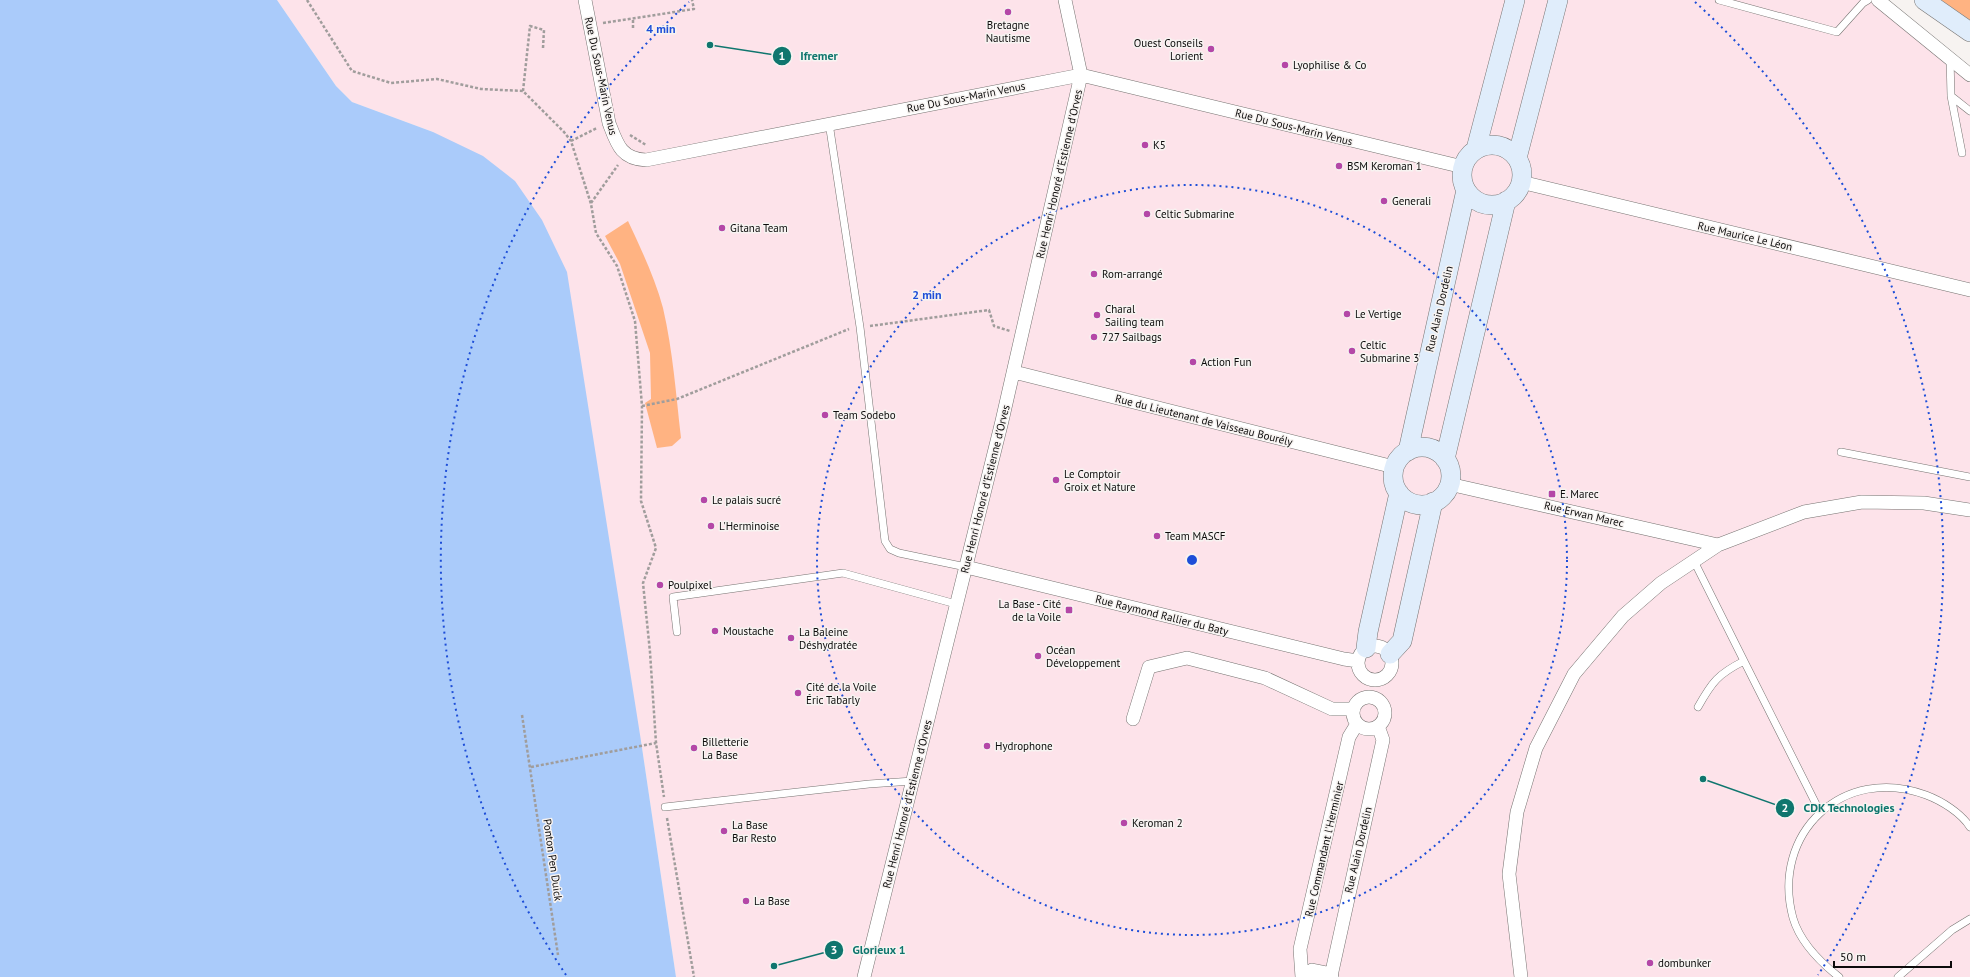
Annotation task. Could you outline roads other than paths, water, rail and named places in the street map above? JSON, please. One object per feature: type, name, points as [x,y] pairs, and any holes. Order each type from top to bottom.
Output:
[{"type":"street","name":"Rue Du Sous-Marin Venus","points":[[586,0],[609,123],[616,142],[625,154],[636,160],[646,160],[1081,75],[1463,167]]},
{"type":"street","name":"Rue Henri Honoré d'Estienne d'Orves","points":[[864,977],[1014,372],[1081,75],[1064,0]]},
{"type":"street","points":[[1476,149],[1514,0]]},
{"type":"street","points":[[1517,158],[1558,0]]},
{"type":"street","points":[[1878,0],[1970,74]]},
{"type":"street","points":[[1924,0],[1970,32]]},
{"type":"street","points":[[1463,167],[1470,154],[1476,149],[1484,146],[1498,146],[1510,151],[1517,158],[1520,166],[1521,182],[1518,190],[1506,201],[1498,204],[1480,202],[1466,190]]},
{"type":"street","name":"Rue Alain Dordelin","points":[[1394,468],[1397,461],[1408,451],[1466,190],[1463,183],[1463,167]]},
{"type":"street","name":"Rue Maurice Le Léon","points":[[1521,182],[1970,290]]},
{"type":"street","points":[[1394,468],[1394,485],[1406,500],[1414,504],[1433,502],[1440,498],[1449,484],[1450,475],[1445,458],[1506,201]]},
{"type":"street","name":"Rue du Lieutenant de Vaisseau Bourély","points":[[1014,372],[1394,468]]},
{"type":"street","points":[[1408,451],[1424,447],[1439,453],[1445,458]]},
{"type":"street","name":"Rue Erwan Marec","points":[[1449,484],[1718,545]]},
{"type":"street","points":[[1362,654],[1377,646],[1382,647],[1390,654],[1392,664],[1391,669],[1385,677],[1382,703],[1385,713],[1382,722],[1378,726],[1367,729],[1357,724],[1354,720],[1362,674],[1362,654],[1399,493]]},
{"type":"street","points":[[1390,654],[1402,641],[1433,502]]},
{"type":"street","points":[[1521,977],[1509,874],[1517,812],[1536,748],[1574,674],[1623,616],[1662,583],[1718,545],[1804,512],[1862,502],[1924,503],[1970,510]]},
{"type":"street","name":"Rue Raymond Rallier du Baty","points":[[966,567],[1344,660],[1362,654]]},
{"type":"street","points":[[1133,719],[1149,667],[1187,658],[1265,678],[1332,709],[1356,704],[1364,697],[1374,697],[1382,703]]},
{"type":"street","points":[[1362,674],[1375,680],[1385,677]]},
{"type":"street","name":"Rue Commandant l'Herminier","points":[[1302,977],[1300,949],[1350,737],[1357,724]]},
{"type":"street","name":"Rue Alain Dordelin","points":[[1331,976],[1383,740],[1378,726]]},
{"type":"street","points":[[1302,977],[1312,970],[1327,973],[1331,976]]},
{"type":"lane","points":[[1719,0],[1837,32],[1862,3],[1868,0]]},
{"type":"lane","points":[[1950,58],[1951,96],[1962,153]]},
{"type":"lane","points":[[1951,96],[1970,111]]},
{"type":"lane","points":[[830,123],[860,327],[884,541],[890,549],[899,553],[966,567]]},
{"type":"lane","points":[[1841,452],[1970,477]]},
{"type":"lane","points":[[1694,561],[1820,812]]},
{"type":"lane","points":[[677,632],[673,597],[843,573],[956,604]]},
{"type":"lane","points":[[1698,707],[1709,688],[1725,671],[1744,661]]},
{"type":"lane","points":[[665,807],[869,784],[913,782]]},
{"type":"lane","points":[[1839,977],[1826,966],[1805,942],[1794,918],[1790,891],[1790,863],[1802,834],[1820,812],[1857,792],[1875,788],[1899,787],[1937,800],[1956,813],[1970,827]]},
{"type":"lane","points":[[1898,977],[1952,930],[1970,919]]},
{"type":"water","points":[[0,0],[277,0],[336,86],[352,102],[433,132],[483,156],[515,181],[542,220],[567,272],[641,741],[676,977],[0,977]]},
{"type":"place","name":"Bretagne Nautisme","points":[[1008,12]]},
{"type":"place","name":"Ifremer","points":[[710,45]]},
{"type":"place","name":"Ouest Conseils Lorient","points":[[1211,49]]},
{"type":"place","name":"Lyophilise & Co","points":[[1285,65]]},
{"type":"place","name":"K5","points":[[1145,145]]},
{"type":"place","name":"BSM Keroman 1","points":[[1339,166]]},
{"type":"place","name":"Generali","points":[[1384,201]]},
{"type":"place","name":"Celtic Submarine","points":[[1147,214]]},
{"type":"place","name":"Gitana Team","points":[[722,228]]},
{"type":"place","name":"Rom-arrangé","points":[[1094,274]]},
{"type":"place","name":"Le Vertige","points":[[1347,314]]},
{"type":"place","name":"Charal Sailing team","points":[[1097,315]]},
{"type":"place","name":"727 Sailbags","points":[[1094,337]]},
{"type":"place","name":"Celtic Submarine 3","points":[[1352,351]]},
{"type":"place","name":"Action Fun","points":[[1193,362]]},
{"type":"place","name":"Team Sodebo","points":[[825,415]]},
{"type":"place","name":"Le Comptoir Groix et Nature","points":[[1056,480]]},
{"type":"place","name":"E. Marec","points":[[1552,494]]},
{"type":"place","name":"Le palais sucré","points":[[704,500]]},
{"type":"place","name":"L'Herminoise","points":[[711,526]]},
{"type":"place","name":"Team MASCF","points":[[1157,536]]},
{"type":"place","name":"Poulpixel","points":[[660,585]]},
{"type":"place","name":"La Base - Cité de la Voile","points":[[1069,610]]},
{"type":"place","name":"Moustache","points":[[715,631]]},
{"type":"place","name":"La Baleine Déshydratée","points":[[791,638]]},
{"type":"place","name":"Océan Développement","points":[[1038,656]]},
{"type":"place","name":"Cité de la Voile Éric Tabarly","points":[[798,693]]},
{"type":"place","name":"Hydrophone","points":[[987,746]]},
{"type":"place","name":"Billetterie La Base","points":[[694,748]]},
{"type":"place","name":"CDK Technologies","points":[[1703,779]]},
{"type":"place","name":"Keroman 2","points":[[1124,823]]},
{"type":"place","name":"La Base Bar Resto","points":[[724,831]]},
{"type":"place","name":"La Base","points":[[746,901]]},
{"type":"place","name":"dombunker","points":[[1650,963]]},
{"type":"place","name":"Glorieux 1","points":[[774,966]]}]
